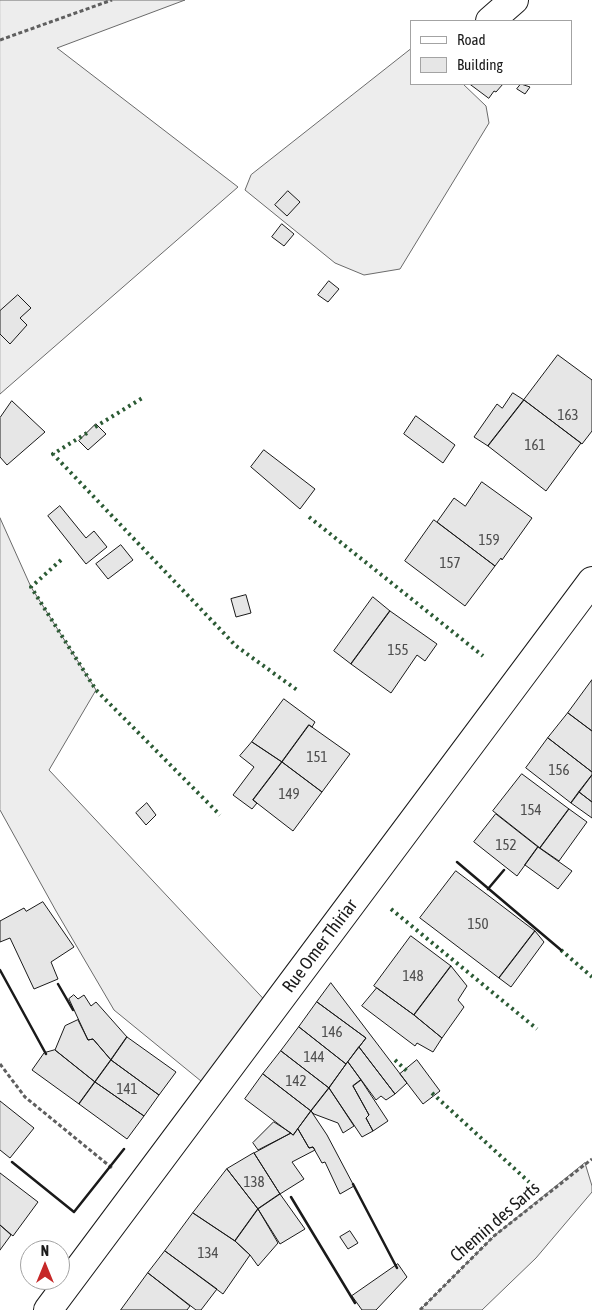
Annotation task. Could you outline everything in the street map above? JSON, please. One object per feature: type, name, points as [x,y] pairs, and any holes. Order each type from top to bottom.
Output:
[{"type":"street","points":[[491,20],[514,0]]},
{"type":"street","name":"Rue Omer Thiriar","points":[[48,1310],[592,581]]},
{"type":"path","points":[[0,40],[112,0]]},
{"type":"path","points":[[0,1064],[25,1097],[139,1188]]},
{"type":"path","name":"Chemin des Sarts","points":[[420,1310],[494,1236],[592,1158]]},
{"type":"shaded area","points":[[0,0],[185,0],[57,48],[238,187],[0,394]]},
{"type":"shaded area","points":[[410,50],[410,85],[464,85],[486,106],[489,123],[400,269],[364,275],[335,263],[245,190],[251,175]]},
{"type":"shaded area","points":[[0,518],[31,587],[96,690],[49,770],[273,1009],[212,1090],[114,1010],[0,810]]},
{"type":"shaded area","points":[[585,1163],[592,1192],[536,1258],[482,1310],[420,1310],[494,1236]]},
{"type":"building","points":[[471,85],[502,85],[489,98]]},
{"type":"building","points":[[520,85],[530,87],[525,94],[517,89]]},
{"type":"building","points":[[288,191],[300,202],[287,216],[275,205]]},
{"type":"building","points":[[282,224],[294,234],[284,246],[272,237]]},
{"type":"building","points":[[329,281],[339,289],[328,302],[318,295]]},
{"type":"building","points":[[18,295],[31,308],[20,318],[27,325],[10,344],[0,334],[0,311]]},
{"type":"building","points":[[558,355],[592,380],[592,431],[582,444],[524,400]]},
{"type":"building","points":[[513,393],[524,400],[488,446],[474,437],[497,404],[502,408]]},
{"type":"building","points":[[524,400],[581,443],[546,491],[488,446]]},
{"type":"building","points":[[12,401],[45,432],[7,465],[0,457],[0,418]]},
{"type":"building","points":[[416,416],[455,445],[443,463],[404,434]]},
{"type":"building","points":[[96,424],[106,434],[88,450],[79,441]]},
{"type":"building","points":[[264,450],[315,489],[300,509],[251,467]]},
{"type":"building","points":[[482,482],[532,518],[502,560],[501,558],[495,566],[437,522],[454,498],[465,506]]},
{"type":"building","points":[[60,506],[86,538],[94,531],[107,547],[86,564],[48,516]]},
{"type":"building","points":[[434,520],[495,566],[465,606],[405,561]]},
{"type":"building","points":[[121,545],[133,560],[108,579],[96,564]]},
{"type":"building","points":[[246,595],[251,613],[236,617],[231,599]]},
{"type":"building","points":[[373,597],[390,611],[351,664],[334,651]]},
{"type":"building","points":[[390,611],[437,644],[425,661],[417,655],[391,693],[351,664]]},
{"type":"building","points":[[592,680],[592,731],[568,713]]},
{"type":"building","points":[[284,699],[315,722],[312,727],[309,725],[282,762],[252,742]]},
{"type":"building","points":[[568,713],[592,731],[592,772],[548,738]]},
{"type":"building","points":[[309,725],[350,754],[322,792],[282,762]]},
{"type":"building","points":[[548,738],[592,772],[592,775],[571,803],[526,768]]},
{"type":"building","points":[[252,742],[282,762],[253,800],[257,803],[252,809],[233,795],[254,767],[240,756]]},
{"type":"building","points":[[282,762],[322,792],[293,831],[253,800]]},
{"type":"building","points":[[522,774],[569,809],[540,848],[493,811]]},
{"type":"building","points":[[592,775],[592,802],[579,792]]},
{"type":"building","points":[[579,792],[592,802],[592,818],[571,803]]},
{"type":"building","points":[[147,803],[156,815],[146,825],[136,813]]},
{"type":"building","points":[[569,809],[587,822],[559,861],[540,848]]},
{"type":"building","points":[[496,814],[538,847],[517,876],[474,842]]},
{"type":"building","points":[[538,847],[572,871],[558,889],[525,865]]},
{"type":"building","points":[[456,871],[535,931],[499,978],[420,918]]},
{"type":"building","points":[[43,902],[74,947],[51,962],[58,979],[34,989],[10,938],[0,942],[0,921],[24,908],[26,911]]},
{"type":"building","points":[[535,931],[544,942],[511,987],[499,978]]},
{"type":"building","points":[[411,936],[451,966],[414,1015],[374,986]]},
{"type":"building","points":[[451,966],[467,986],[458,1000],[464,1007],[442,1038],[414,1015]]},
{"type":"building","points":[[331,983],[407,1083],[395,1094],[359,1047],[366,1038],[317,1002]]},
{"type":"building","points":[[377,988],[442,1038],[433,1052],[417,1043],[415,1046],[362,1006]]},
{"type":"building","points":[[74,995],[78,999],[84,995],[91,1006],[96,1002],[127,1037],[111,1060],[93,1039],[88,1040],[69,999]]},
{"type":"building","points":[[317,1002],[366,1038],[346,1064],[299,1027]]},
{"type":"building","points":[[78,1020],[88,1040],[93,1039],[111,1060],[95,1082],[55,1050],[65,1026]]},
{"type":"building","points":[[299,1027],[346,1064],[329,1088],[281,1051]]},
{"type":"building","points":[[127,1037],[176,1072],[159,1095],[111,1060]]},
{"type":"building","points":[[359,1047],[395,1094],[386,1100],[381,1096],[376,1100],[348,1062]]},
{"type":"building","points":[[55,1050],[95,1082],[79,1104],[32,1070],[44,1053]]},
{"type":"building","points":[[281,1051],[329,1088],[311,1111],[263,1074]]},
{"type":"building","points":[[111,1060],[159,1095],[144,1116],[95,1082]]},
{"type":"building","points":[[417,1060],[440,1091],[423,1104],[400,1074]]},
{"type":"building","points":[[348,1062],[361,1080],[353,1086],[369,1115],[366,1118],[373,1131],[362,1137],[329,1088]]},
{"type":"building","points":[[263,1074],[311,1111],[293,1135],[245,1099]]},
{"type":"building","points":[[361,1080],[388,1121],[373,1131],[366,1118],[369,1115],[353,1086]]},
{"type":"building","points":[[95,1082],[144,1116],[127,1139],[79,1104]]},
{"type":"building","points":[[329,1088],[354,1126],[343,1133],[338,1123],[314,1114],[311,1111]]},
{"type":"building","points":[[0,1101],[34,1128],[10,1158],[0,1150]]},
{"type":"building","points":[[311,1111],[327,1135],[354,1186],[340,1194],[325,1162],[322,1163],[313,1147],[309,1148],[298,1129]]},
{"type":"building","points":[[274,1122],[291,1133],[258,1150],[253,1143]]},
{"type":"building","points":[[298,1129],[309,1148],[313,1147],[315,1150],[292,1162],[304,1179],[280,1194],[254,1153],[291,1133],[293,1135]]},
{"type":"building","points":[[254,1153],[280,1194],[258,1209],[227,1169]]},
{"type":"building","points":[[227,1169],[258,1209],[235,1241],[193,1213]]},
{"type":"building","points":[[0,1173],[38,1202],[13,1236],[0,1225]]},
{"type":"building","points":[[280,1194],[305,1229],[280,1244],[258,1209]]},
{"type":"building","points":[[258,1209],[278,1243],[258,1266],[250,1255],[235,1241]]},
{"type":"building","points":[[193,1213],[235,1241],[250,1255],[223,1294],[165,1251]]},
{"type":"building","points":[[0,1225],[11,1235],[0,1250]]},
{"type":"building","points":[[350,1231],[358,1243],[348,1249],[340,1237]]},
{"type":"building","points":[[165,1251],[217,1289],[201,1310],[196,1310],[148,1273]]},
{"type":"building","points":[[398,1264],[407,1277],[376,1310],[362,1310],[352,1296]]},
{"type":"building","points":[[148,1273],[190,1306],[187,1310],[121,1310]]},
{"type":"hedge","points":[[95,427],[144,397]]},
{"type":"hedge","points":[[87,433],[53,454],[236,646],[297,690]]},
{"type":"hedge","points":[[309,517],[483,656]]},
{"type":"hedge","points":[[61,560],[31,587],[96,690],[220,815]]},
{"type":"hedge","points":[[391,909],[537,1029]]},
{"type":"hedge","points":[[561,950],[592,977]]},
{"type":"hedge","points":[[395,1060],[408,1072]]},
{"type":"hedge","points":[[432,1093],[529,1182]]},
{"type":"wall","points":[[457,862],[561,950]]},
{"type":"wall","points":[[488,889],[504,870]]},
{"type":"wall","points":[[0,970],[46,1054]]},
{"type":"wall","points":[[58,984],[73,1010]]},
{"type":"wall","points":[[12,1162],[74,1212],[124,1149]]},
{"type":"wall","points":[[353,1184],[397,1268]]},
{"type":"wall","points":[[291,1197],[355,1303]]}]
